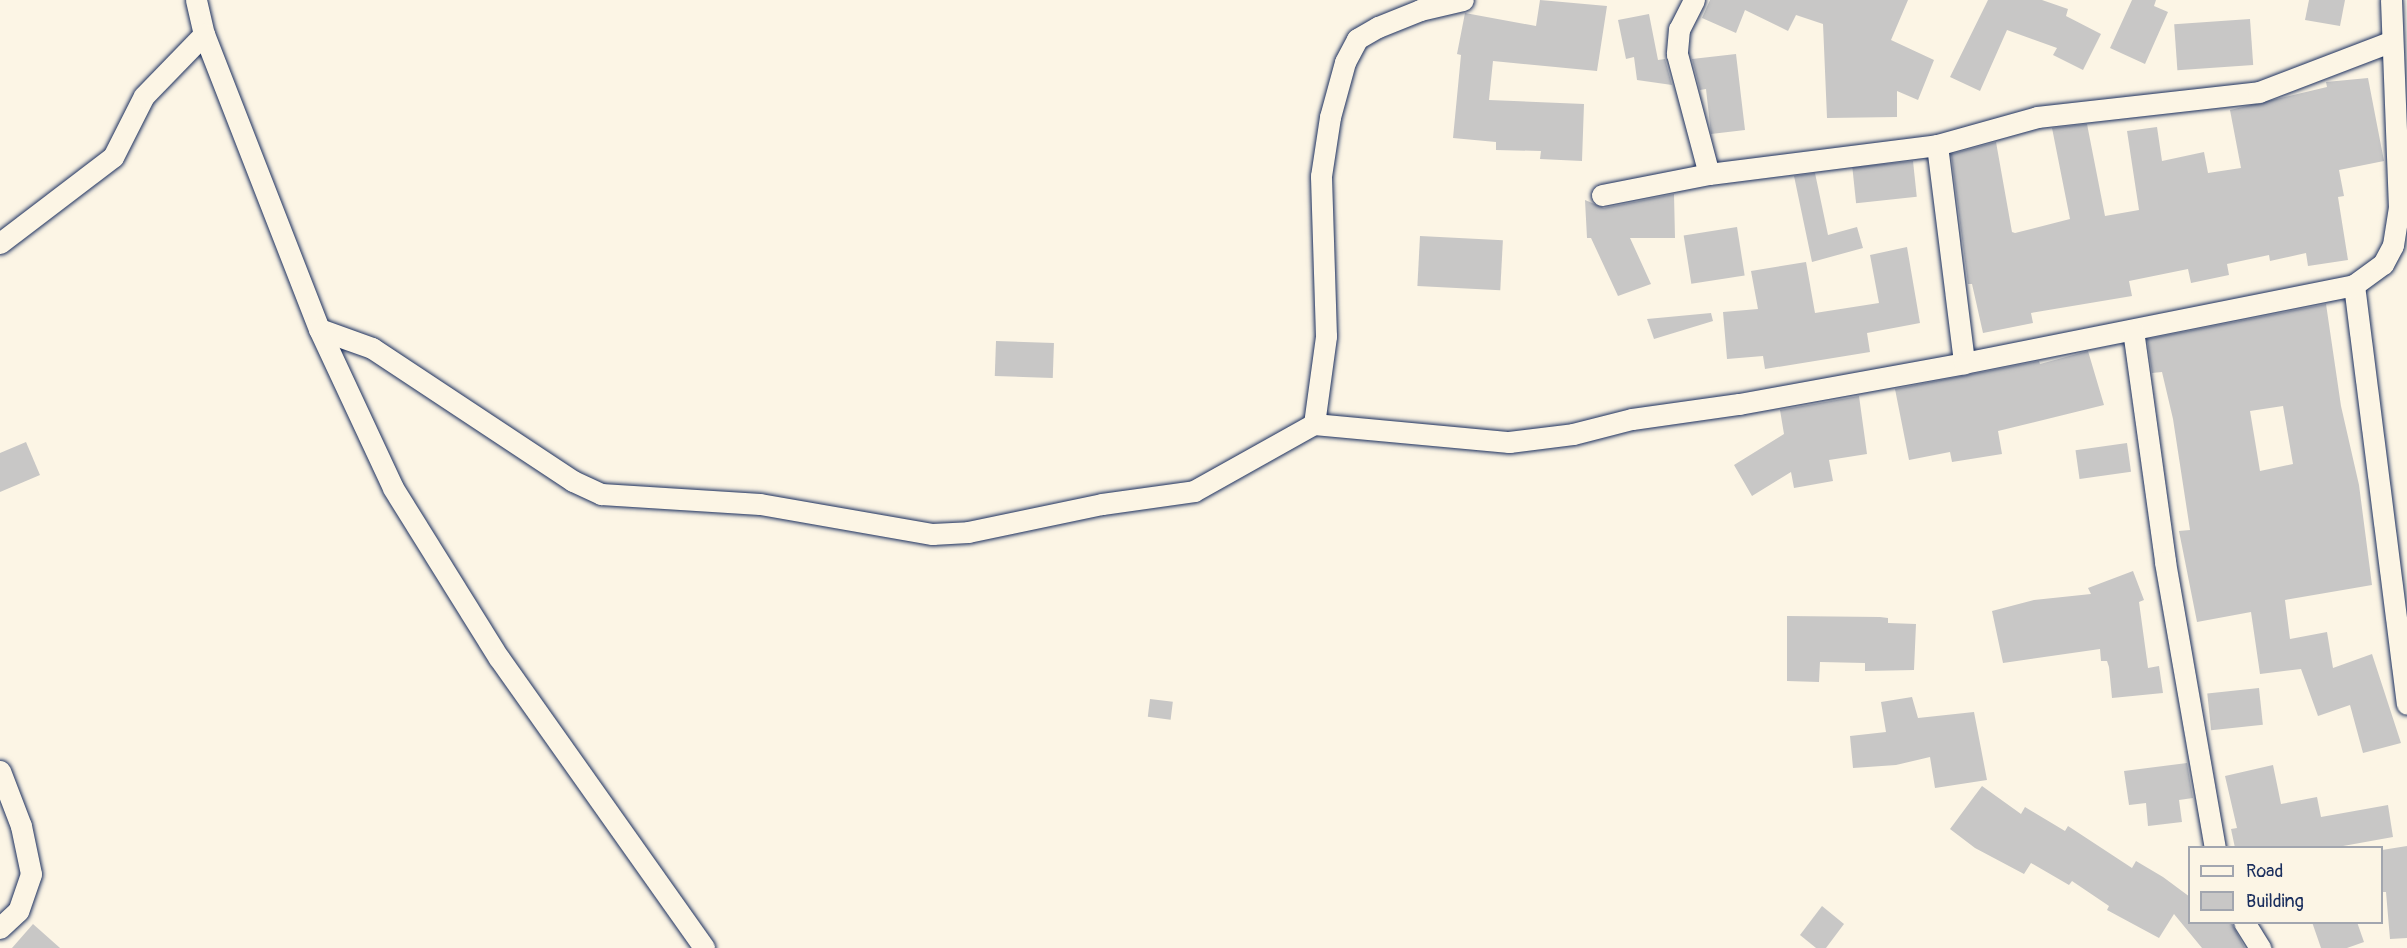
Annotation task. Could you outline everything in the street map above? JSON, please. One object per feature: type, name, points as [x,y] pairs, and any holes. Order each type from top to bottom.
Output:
[{"type":"street","points":[[196,0],[204,34],[319,329],[393,488],[480,628],[704,948]]},
{"type":"street","points":[[1314,424],[1326,336],[1321,176],[1330,117],[1346,62],[1357,39],[1364,35],[1420,10],[1463,0]]},
{"type":"street","points":[[1694,0],[1679,29],[1677,54],[1709,174]]},
{"type":"street","points":[[319,329],[372,348],[573,482],[601,494],[760,504],[932,534],[968,532],[1102,504],[1194,491],[1314,424],[1509,442],[1964,363],[2354,285],[2383,264],[2393,245],[2399,208],[2390,42],[2391,0]]},
{"type":"street","points":[[0,243],[113,157],[144,96],[204,34]]},
{"type":"street","points":[[1602,195],[1709,174],[1937,145],[2037,117],[2259,92],[2390,42]]},
{"type":"street","points":[[1937,145],[1964,363]]},
{"type":"street","points":[[2354,285],[2407,704]]},
{"type":"street","points":[[2133,330],[2165,562],[2216,846]]},
{"type":"street","points":[[0,771],[21,826],[31,874],[18,911],[0,928]]},
{"type":"street","points":[[2245,924],[2260,948]]},
{"type":"building","points":[[1540,0],[1607,6],[1597,71],[1493,61],[1489,100],[1584,104],[1582,161],[1540,159],[1541,151],[1496,150],[1496,142],[1453,138],[1461,55],[1457,54],[1465,13],[1536,26]]},
{"type":"building","points":[[1710,0],[1908,0],[1891,40],[1934,60],[1918,100],[1897,91],[1897,117],[1827,118],[1823,24],[1796,15],[1788,31],[1745,10],[1736,33],[1702,18]]},
{"type":"building","points":[[1988,0],[2042,0],[2068,9],[2066,16],[2101,34],[2083,70],[2053,55],[2057,48],[2007,30],[1980,91],[1950,77]]},
{"type":"building","points":[[2132,0],[2156,0],[2154,6],[2168,12],[2145,64],[2110,48]]},
{"type":"building","points":[[2309,0],[2345,0],[2340,26],[2305,20]]},
{"type":"building","points":[[1649,14],[1658,60],[1665,59],[1672,85],[1637,80],[1634,57],[1626,59],[1618,20]]},
{"type":"building","points":[[2250,19],[2253,65],[2177,70],[2174,24]]},
{"type":"building","points":[[1736,54],[1745,130],[1711,134],[1706,89],[1700,90],[1692,59]]},
{"type":"building","points":[[2368,78],[2384,161],[2339,170],[2344,196],[2338,197],[2348,260],[2308,266],[2306,253],[2270,261],[2269,255],[2227,264],[2229,275],[2191,283],[2188,269],[2129,281],[2132,296],[2031,313],[2033,323],[1983,333],[1972,284],[1968,284],[1951,154],[1996,142],[2012,232],[2015,233],[2070,219],[2052,128],[2087,124],[2105,216],[2139,210],[2127,131],[2157,127],[2162,161],[2204,152],[2208,173],[2241,168],[2230,110],[2327,87],[2326,82]]},
{"type":"building","points":[[1913,161],[1917,197],[1856,203],[1852,167]]},
{"type":"building","points":[[1815,173],[1828,235],[1857,227],[1863,248],[1812,262],[1794,176]]},
{"type":"building","points":[[1674,194],[1675,238],[1630,238],[1651,284],[1618,296],[1591,238],[1587,238],[1585,200],[1604,208]]},
{"type":"building","points":[[1737,227],[1745,275],[1691,284],[1684,235]]},
{"type":"building","points":[[1420,236],[1503,240],[1500,290],[1417,286]]},
{"type":"building","points":[[1907,247],[1920,323],[1867,333],[1870,352],[1765,369],[1763,356],[1727,359],[1723,312],[1758,309],[1751,271],[1806,262],[1815,313],[1879,303],[1870,255]]},
{"type":"building","points":[[2326,304],[2341,406],[2359,485],[2372,585],[2285,600],[2290,639],[2327,632],[2333,668],[2372,654],[2401,743],[2363,753],[2350,705],[2318,716],[2301,669],[2260,674],[2251,612],[2197,622],[2179,531],[2190,530],[2173,419],[2162,372],[2152,373],[2147,339]],"holes":[[[2283,406],[2293,464],[2260,471],[2250,411]]]},
{"type":"building","points":[[1711,313],[1713,321],[1654,339],[1647,319]]},
{"type":"building","points":[[996,341],[1054,343],[1053,378],[995,376]]},
{"type":"building","points":[[2088,351],[2104,405],[1998,431],[2002,454],[1952,462],[1950,452],[1909,460],[1895,389],[2039,361],[2040,364]]},
{"type":"building","points":[[1859,396],[1867,454],[1829,460],[1833,481],[1794,488],[1791,472],[1752,496],[1734,465],[1784,434],[1780,410]]},
{"type":"building","points":[[26,442],[40,475],[0,492],[0,453]]},
{"type":"building","points":[[2127,443],[2131,472],[2080,479],[2076,450]]},
{"type":"building","points":[[2133,571],[2144,600],[2139,602],[2148,668],[2159,666],[2163,693],[2112,698],[2109,667],[2107,661],[2101,661],[2100,649],[2003,663],[1992,611],[2034,600],[2091,594],[2088,588]]},
{"type":"building","points":[[1787,616],[1880,617],[1888,618],[1888,623],[1916,624],[1914,670],[1865,671],[1865,663],[1820,662],[1819,682],[1787,681]]},
{"type":"building","points":[[2259,688],[2263,725],[2211,730],[2207,693]]},
{"type":"building","points":[[1912,697],[1918,718],[1974,712],[1987,780],[1935,788],[1930,757],[1896,765],[1853,768],[1850,736],[1886,732],[1881,702]]},
{"type":"building","points":[[1150,699],[1173,702],[1171,720],[1148,717]]},
{"type":"building","points":[[2187,763],[2193,798],[2179,800],[2182,822],[2148,826],[2146,803],[2129,805],[2124,771]]},
{"type":"building","points":[[2273,765],[2281,804],[2317,797],[2321,817],[2388,805],[2393,837],[2343,846],[2235,846],[2231,829],[2237,828],[2225,776]]},
{"type":"building","points":[[1982,786],[2021,814],[2025,807],[2065,831],[2068,826],[2132,868],[2136,861],[2163,877],[2188,896],[2188,924],[2232,924],[2245,948],[2202,948],[2174,914],[2159,938],[2107,910],[2109,906],[2072,881],[2069,885],[2031,863],[2024,874],[1975,848],[1950,829]]},
{"type":"building","points":[[2407,846],[2407,938],[2390,939],[2386,892],[2383,892],[2383,850]]},
{"type":"building","points":[[1822,906],[1844,924],[1826,948],[1816,948],[1800,935]]},
{"type":"building","points":[[33,924],[60,948],[12,948]]},
{"type":"building","points":[[2313,924],[2358,924],[2364,942],[2347,948],[2321,948]]}]
